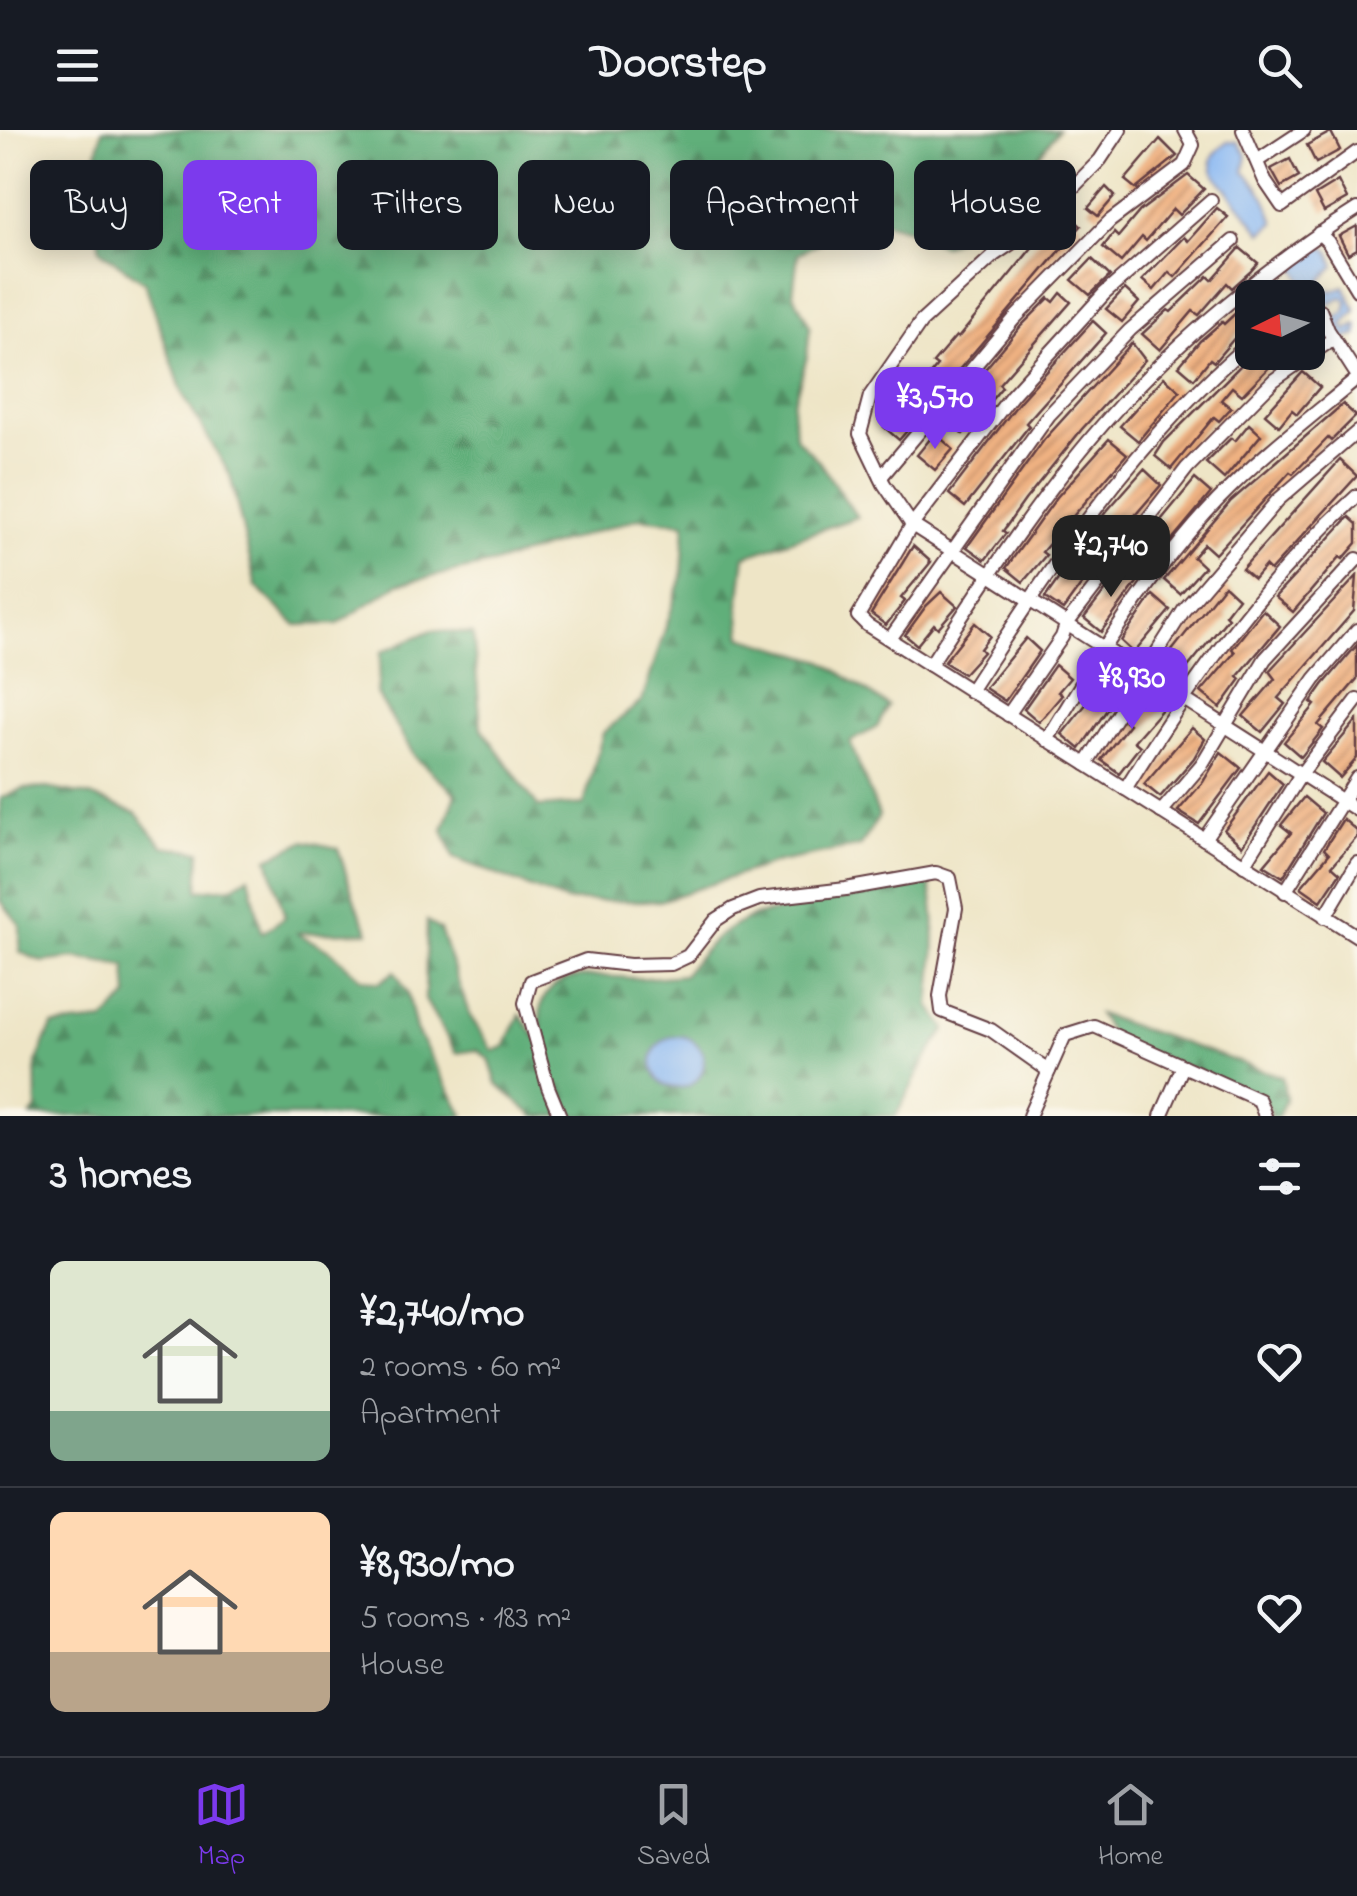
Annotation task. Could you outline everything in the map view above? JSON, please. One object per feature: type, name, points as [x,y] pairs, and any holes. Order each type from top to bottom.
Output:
[{"type":"lane","points":[[1120,130],[1100,160],[1031,230],[994,254],[921,322],[870,396],[860,434],[880,477],[912,525],[1357,810]]},
{"type":"lane","points":[[880,477],[1014,318],[1110,222],[1184,166],[1193,146],[1185,130]]},
{"type":"lane","points":[[1243,130],[1282,206],[1357,152]]},
{"type":"lane","points":[[1257,161],[1304,130]]},
{"type":"lane","points":[[1210,200],[1104,294],[1012,395],[912,525],[858,616],[1357,936]]},
{"type":"lane","points":[[930,665],[989,575],[1113,412],[1206,323],[1319,233],[1357,209]]},
{"type":"lane","points":[[1319,233],[1352,268],[1357,290]]},
{"type":"lane","points":[[890,639],[1049,415],[1130,330],[1233,241]]},
{"type":"lane","points":[[1047,740],[1102,649],[1149,582],[1217,501],[1357,377],[1325,321]]},
{"type":"lane","points":[[1008,715],[1066,626],[1187,468],[1274,380],[1334,340]]},
{"type":"lane","points":[[970,691],[1087,518],[1147,443],[1235,357]]},
{"type":"lane","points":[[1086,764],[1184,610],[1278,500],[1357,432]]},
{"type":"lane","points":[[1125,789],[1182,699],[1246,611],[1357,496]]},
{"type":"lane","points":[[1161,812],[1202,764],[1265,659],[1357,559]]},
{"type":"lane","points":[[1204,840],[1315,679],[1357,630]]},
{"type":"lane","points":[[1244,866],[1300,774],[1357,700]]},
{"type":"lane","points":[[1285,892],[1357,778]]},
{"type":"lane","points":[[1325,918],[1357,863]]},
{"type":"lane","points":[[560,1116],[525,1003],[532,981],[586,960],[630,966],[671,964],[688,956],[716,920],[758,900],[936,873],[950,878],[956,908],[940,996],[942,1011],[991,1030],[1049,1071]]},
{"type":"lane","points":[[1029,1116],[1066,1035],[1094,1026],[1259,1100],[1265,1116]]},
{"type":"lane","points":[[1162,1116],[1183,1066]]},
{"type":"green space","points":[[102,130],[1058,130],[1036,160],[914,160],[914,232],[894,225],[894,160],[670,160],[670,250],[806,250],[798,254],[793,293],[810,326],[807,357],[793,405],[795,437],[818,460],[857,517],[745,556],[739,605],[742,637],[823,661],[888,706],[877,727],[850,742],[879,816],[861,846],[778,862],[660,901],[565,901],[454,858],[443,830],[456,794],[415,757],[377,694],[381,652],[432,630],[473,634],[481,727],[538,807],[584,804],[603,733],[642,701],[682,577],[685,523],[639,518],[495,563],[398,584],[338,624],[296,625],[256,586],[230,475],[183,395],[145,283],[100,250],[163,250],[163,160],[96,160]]},
{"type":"green space","points":[[47,788],[90,796],[136,813],[163,846],[200,851],[198,890],[231,887],[249,876],[262,933],[285,917],[268,858],[304,841],[338,848],[369,932],[296,933],[330,950],[361,978],[379,983],[395,971],[408,994],[416,1030],[464,1116],[31,1116],[37,1110],[36,1063],[52,1026],[104,1021],[128,997],[126,966],[74,958],[42,962],[20,952],[20,925],[0,900],[0,798],[22,789]]},
{"type":"green space","points":[[929,882],[935,928],[930,1006],[946,1029],[896,1116],[534,1116],[497,1084],[489,1059],[477,1050],[456,1053],[425,1000],[427,921],[440,930],[470,1016],[493,1051],[504,1047],[520,1015],[543,1043],[542,1003],[558,983],[583,976],[683,975],[716,939],[757,915]]},
{"type":"green space","points":[[1098,1014],[1282,1077],[1286,1098],[1278,1116],[1268,1116],[1271,1111],[1261,1096],[1114,1039]]},
{"type":"water","points":[[1228,142],[1238,142],[1247,155],[1244,172],[1267,202],[1275,223],[1262,233],[1214,173],[1214,155]]},
{"type":"water","points":[[1319,246],[1329,250],[1335,266],[1321,280],[1303,280],[1295,263]]},
{"type":"water","points":[[1344,286],[1356,310],[1343,325],[1346,330],[1357,325],[1357,335],[1343,339],[1334,326],[1336,318],[1345,312],[1347,301],[1342,297],[1330,304],[1325,301],[1325,288],[1333,291]]},
{"type":"water","points":[[678,1036],[697,1043],[704,1062],[697,1081],[678,1088],[659,1081],[652,1062],[659,1043]]},
{"type":"building","points":[[1331,132],[1340,150],[1316,163],[1307,145]]},
{"type":"building","points":[[1160,139],[1177,156],[1136,189],[1125,180]]},
{"type":"building","points":[[1290,159],[1299,177],[1281,187],[1271,169]]},
{"type":"building","points":[[1188,175],[1204,189],[1179,215],[1173,209],[1146,241],[1142,237],[1121,262],[1103,247],[1114,233],[1118,237],[1140,211]]},
{"type":"building","points":[[1338,181],[1347,199],[1324,212],[1315,195]]},
{"type":"building","points":[[1106,187],[1115,196],[1098,216],[1088,208]]},
{"type":"building","points":[[1217,208],[1228,217],[1175,277],[1169,272],[1154,290],[1142,280],[1184,237],[1188,241]]},
{"type":"building","points":[[1357,226],[1357,249],[1348,254],[1339,236]]},
{"type":"building","points":[[1240,248],[1258,263],[1241,280],[1235,280],[1232,288],[1227,283],[1199,315],[1193,311],[1160,350],[1142,334],[1208,276],[1212,280]]},
{"type":"building","points":[[1030,250],[1061,250],[929,405],[915,393],[937,366],[933,363]]},
{"type":"building","points":[[1092,259],[1110,276],[1090,295],[1072,280]]},
{"type":"building","points":[[1125,289],[1139,302],[1122,322],[1106,309]]},
{"type":"building","points":[[1061,293],[1071,302],[999,384],[1002,387],[963,434],[947,420],[952,409],[1021,326],[1049,298],[1054,302]]},
{"type":"building","points":[[1235,314],[1235,337],[1194,379],[1179,366],[1200,341]]},
{"type":"building","points":[[1093,321],[1106,333],[1026,423],[1029,426],[965,507],[949,494],[1020,401]]},
{"type":"building","points":[[1132,343],[1145,360],[1025,500],[985,560],[967,547],[1044,440]]},
{"type":"building","points":[[1236,370],[1266,370],[1242,395],[1232,387],[1221,400],[1231,408],[1219,421],[1214,417],[1171,469],[1155,456],[1164,442]]},
{"type":"building","points":[[1303,372],[1320,387],[1297,414],[1292,410],[1279,426],[1265,414]]},
{"type":"building","points":[[1164,377],[1180,391],[1138,441],[1120,426]]},
{"type":"building","points":[[1343,404],[1356,416],[1293,474],[1290,472],[1215,554],[1204,544],[1193,557],[1204,567],[1180,594],[1164,580],[1231,501]]},
{"type":"building","points":[[904,405],[918,418],[899,440],[884,427]]},
{"type":"building","points":[[1249,424],[1261,435],[1224,479],[1206,463],[1231,438],[1235,441]]},
{"type":"building","points":[[935,433],[953,449],[935,470],[917,455]]},
{"type":"building","points":[[1109,439],[1127,454],[1042,552],[1046,555],[1023,582],[1006,568],[1057,497]]},
{"type":"building","points":[[1340,460],[1357,476],[1270,571],[1265,566],[1254,579],[1242,569]]},
{"type":"building","points":[[1144,469],[1161,485],[1113,541],[1063,610],[1045,598],[1105,513]]},
{"type":"building","points":[[1195,479],[1211,493],[1149,567],[1133,554]]},
{"type":"building","points":[[1349,517],[1357,524],[1357,543],[1293,612],[1275,597]]},
{"type":"building","points":[[913,546],[931,562],[901,598],[905,601],[886,625],[871,614]]},
{"type":"building","points":[[1123,568],[1138,581],[1101,632],[1084,618]]},
{"type":"building","points":[[1357,576],[1354,611],[1278,698],[1285,704],[1262,732],[1243,716],[1275,679],[1269,671]]},
{"type":"building","points":[[1224,585],[1238,598],[1225,615],[1228,618],[1180,677],[1163,662]]},
{"type":"building","points":[[941,592],[957,606],[938,628],[934,624],[917,645],[905,635]]},
{"type":"building","points":[[1153,595],[1170,610],[1134,653],[1121,641]]},
{"type":"building","points":[[1263,610],[1280,626],[1238,676],[1241,679],[1220,708],[1201,692]]},
{"type":"building","points":[[975,623],[990,636],[980,649],[983,652],[963,674],[944,662]]},
{"type":"building","points":[[1026,638],[1040,651],[1005,701],[985,688]]},
{"type":"building","points":[[1357,645],[1357,679],[1318,725],[1323,729],[1301,757],[1284,742],[1315,705],[1311,702],[1323,685]]},
{"type":"building","points":[[1055,665],[1070,678],[1058,692],[1062,695],[1039,722],[1024,709]]},
{"type":"building","points":[[1113,671],[1126,682],[1080,749],[1062,734]]},
{"type":"building","points":[[1145,691],[1164,707],[1134,741],[1140,746],[1119,773],[1101,760],[1129,724],[1125,721]]},
{"type":"building","points":[[1357,720],[1357,758],[1340,778],[1322,762]]},
{"type":"building","points":[[1192,728],[1205,739],[1160,797],[1144,784]]},
{"type":"building","points":[[1221,752],[1241,768],[1199,824],[1178,811],[1203,782]]},
{"type":"building","points":[[1268,771],[1283,784],[1242,846],[1224,830]]},
{"type":"building","points":[[1304,797],[1323,813],[1283,877],[1264,865],[1291,833],[1281,825]]},
{"type":"building","points":[[1343,819],[1357,831],[1357,837],[1332,866],[1340,873],[1321,901],[1301,887],[1329,854],[1324,849]]}]
